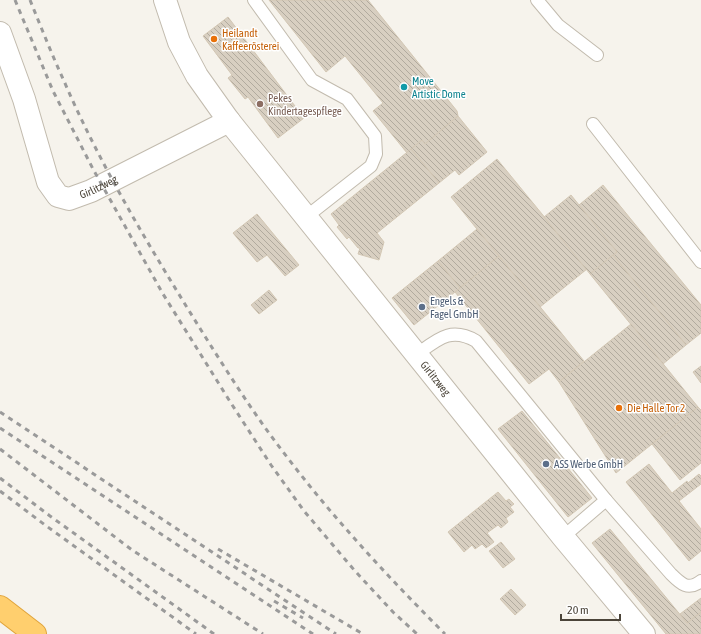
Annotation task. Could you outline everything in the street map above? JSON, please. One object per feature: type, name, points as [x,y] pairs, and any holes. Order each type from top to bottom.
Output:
[{"type":"highway","points":[[0,607],[34,634]]},
{"type":"highway","points":[[0,623],[34,634]]},
{"type":"street","name":"Girlitzweg","points":[[165,0],[179,42],[197,76],[229,121],[563,537],[644,634]]},
{"type":"street","name":"Girlitzweg","points":[[0,33],[24,99],[48,182],[58,196],[69,199],[91,191],[229,121]]},
{"type":"lane","points":[[254,0],[312,80],[347,99],[375,136],[376,154],[371,166],[306,217]]},
{"type":"lane","points":[[537,0],[558,25],[597,54]]},
{"type":"lane","points":[[593,124],[701,262]]},
{"type":"lane","points":[[416,355],[439,339],[453,334],[466,335],[476,341],[606,500],[671,574],[683,585],[690,586],[701,581]]},
{"type":"lane","points":[[563,537],[606,500]]},
{"type":"building","name":"Move Artistic Dome","points":[[269,0],[368,0],[457,111],[458,116],[425,144],[422,140],[407,153],[373,111],[383,103],[345,56],[326,72]]},
{"type":"building","points":[[228,17],[304,118],[278,138],[248,97],[245,99],[228,78],[232,75],[203,36]]},
{"type":"building","points":[[458,116],[487,152],[459,175],[455,170],[439,183],[411,149],[422,140],[425,144]]},
{"type":"building","points":[[411,149],[439,183],[377,233],[384,242],[379,260],[358,254],[360,248],[358,248],[349,237],[347,239],[337,227],[339,225],[331,214]]},
{"type":"building","points":[[497,159],[587,269],[540,307],[451,197]]},
{"type":"building","points":[[603,185],[701,305],[701,333],[686,345],[613,255],[617,252],[579,205]]},
{"type":"building","points":[[571,195],[617,252],[590,274],[544,217]]},
{"type":"building","points":[[257,214],[299,265],[285,276],[267,255],[257,262],[233,233]]},
{"type":"building","points":[[477,229],[499,256],[460,288],[438,261]]},
{"type":"building","points":[[613,255],[686,345],[663,364],[590,274]]},
{"type":"building","points":[[499,256],[584,361],[559,382],[549,369],[529,384],[455,292]]},
{"type":"building","points":[[438,261],[460,288],[414,325],[392,298]]},
{"type":"building","points":[[269,290],[277,300],[259,314],[251,305]]},
{"type":"building","points":[[631,324],[698,407],[616,473],[559,382]]},
{"type":"building","points":[[701,366],[701,383],[693,372]]},
{"type":"building","points":[[698,407],[701,410],[701,463],[680,480],[652,444]]},
{"type":"building","points":[[522,411],[592,498],[568,517],[498,429]]},
{"type":"building","points":[[649,464],[672,493],[687,481],[688,483],[699,474],[701,476],[701,484],[679,501],[701,529],[701,551],[689,561],[626,482]]},
{"type":"building","points":[[498,492],[506,501],[509,499],[514,504],[510,507],[514,512],[506,518],[508,522],[501,528],[498,525],[487,533],[494,542],[486,548],[482,544],[475,549],[472,545],[464,552],[448,532]]},
{"type":"building","points":[[610,529],[687,623],[701,612],[701,634],[666,634],[592,543]]},
{"type":"building","points":[[501,542],[515,559],[503,568],[489,551]]},
{"type":"building","points":[[511,589],[526,605],[515,615],[500,599]]},
{"type":"building","points":[[701,598],[701,612],[687,623],[680,614]]},
{"type":"railway","points":[[15,0],[53,91],[93,169],[163,294],[229,400],[271,465],[304,511],[355,571],[393,612],[417,634]]},
{"type":"railway","points":[[30,0],[78,113],[111,177],[164,270],[232,378],[275,442],[343,526],[403,592],[445,634]]},
{"type":"railway","points":[[0,412],[336,634]]},
{"type":"railway","points":[[0,428],[313,634]]},
{"type":"railway","points":[[0,449],[132,550],[263,634]]},
{"type":"railway","points":[[0,478],[50,516],[214,634]]},
{"type":"railway","points":[[0,491],[196,634]]},
{"type":"railway","points":[[218,549],[363,634]]},
{"type":"railway","points":[[274,601],[303,618]]},
{"type":"place","name":"Heilandt Kaffeerösterei","points":[[214,39]]},
{"type":"place","name":"Move Artistic Dome","points":[[404,87]]},
{"type":"place","name":"Pekes Kindertagespflege","points":[[260,104]]},
{"type":"place","name":"Engels & Fagel GmbH","points":[[422,307]]},
{"type":"place","name":"Die Halle Tor 2","points":[[619,408]]},
{"type":"place","name":"ASS Werbe GmbH","points":[[546,464]]}]
